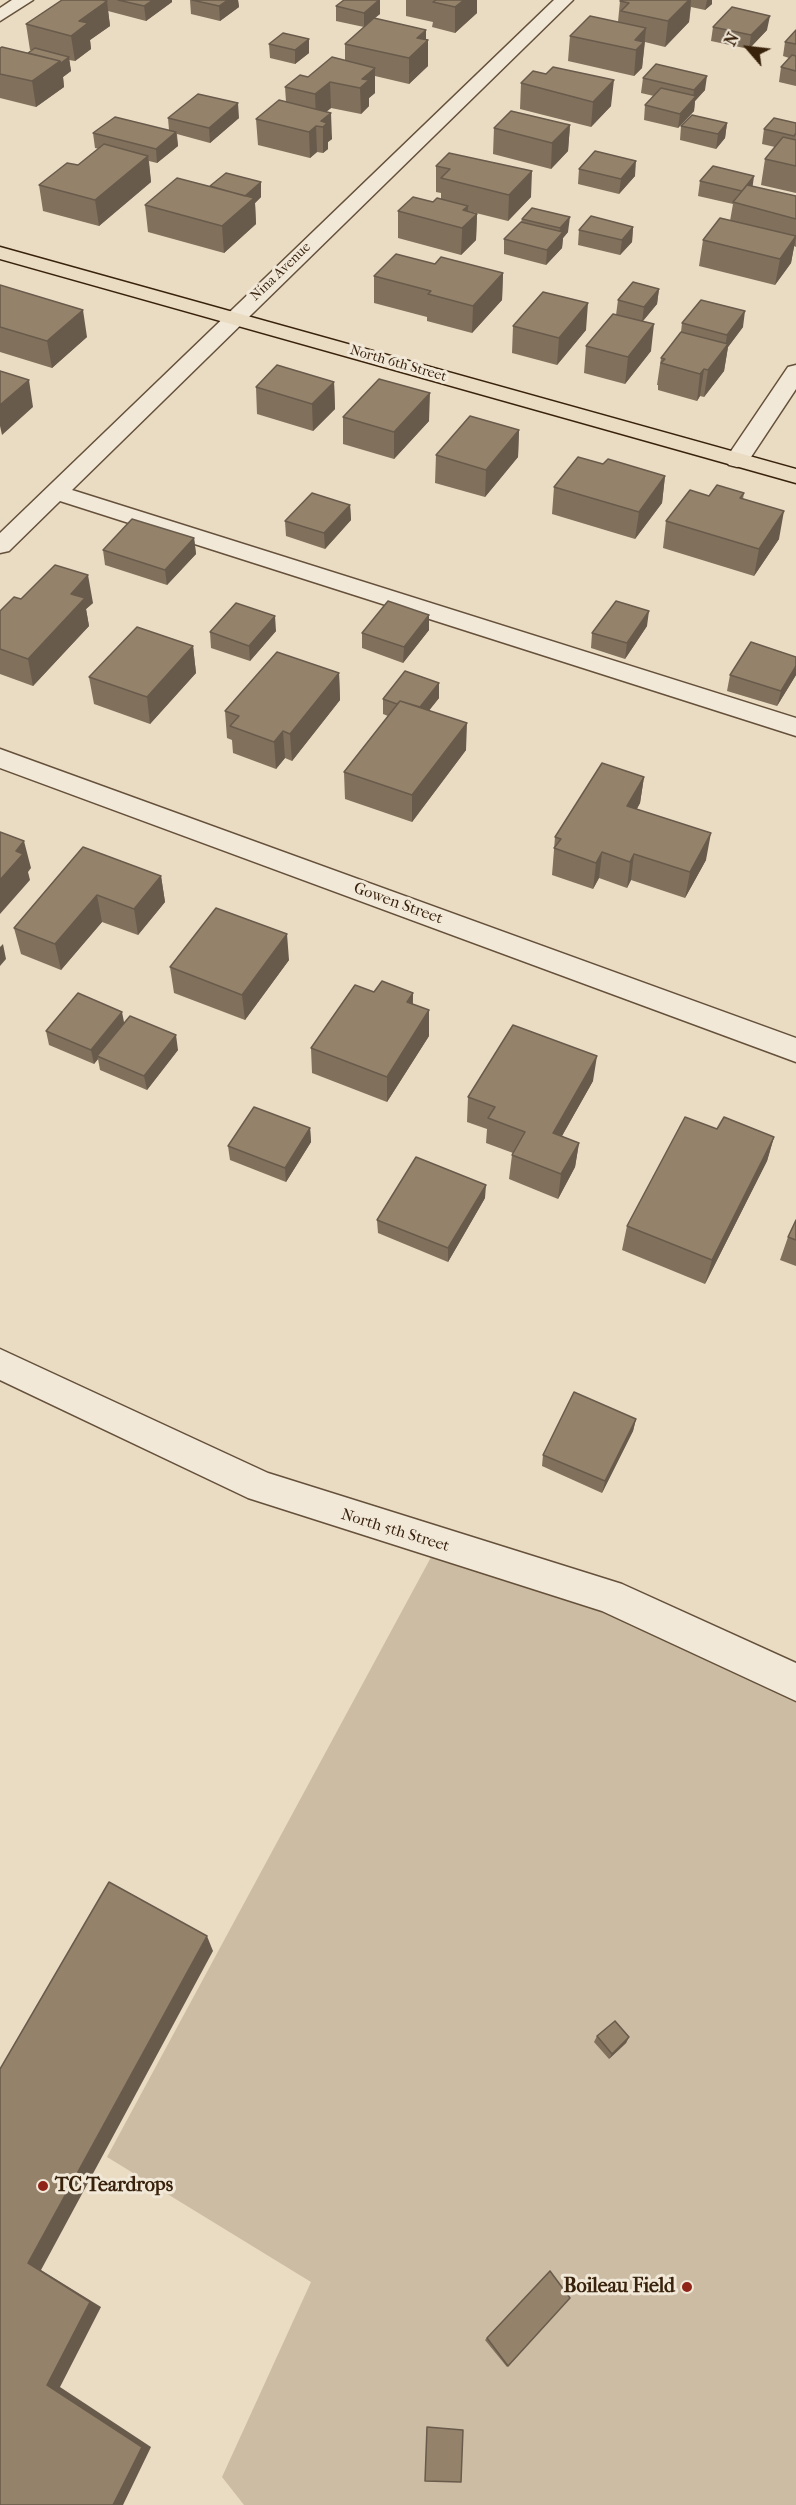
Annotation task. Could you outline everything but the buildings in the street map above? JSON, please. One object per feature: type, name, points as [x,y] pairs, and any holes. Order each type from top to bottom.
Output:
[{"type":"main road","name":"North 6th Street","points":[[0,253],[796,476]]},
{"type":"street","points":[[0,16],[24,0]]},
{"type":"street","name":"Nina Avenue","points":[[0,546],[564,0]]},
{"type":"street","points":[[737,460],[796,372]]},
{"type":"street","points":[[55,492],[796,728]]},
{"type":"street","name":"Gowen Street","points":[[0,758],[796,1050]]},
{"type":"street","name":"North 5th Street","points":[[0,1364],[261,1487],[609,1596],[796,1682]]},
{"type":"shaded area","points":[[443,1535],[796,1674],[796,2505],[244,2505],[222,2477],[311,2282],[107,2157]]},
{"type":"place","name":"TC Teardrops","points":[[43,2186]]},
{"type":"place","name":"Boileau Field","points":[[687,2287]]}]
